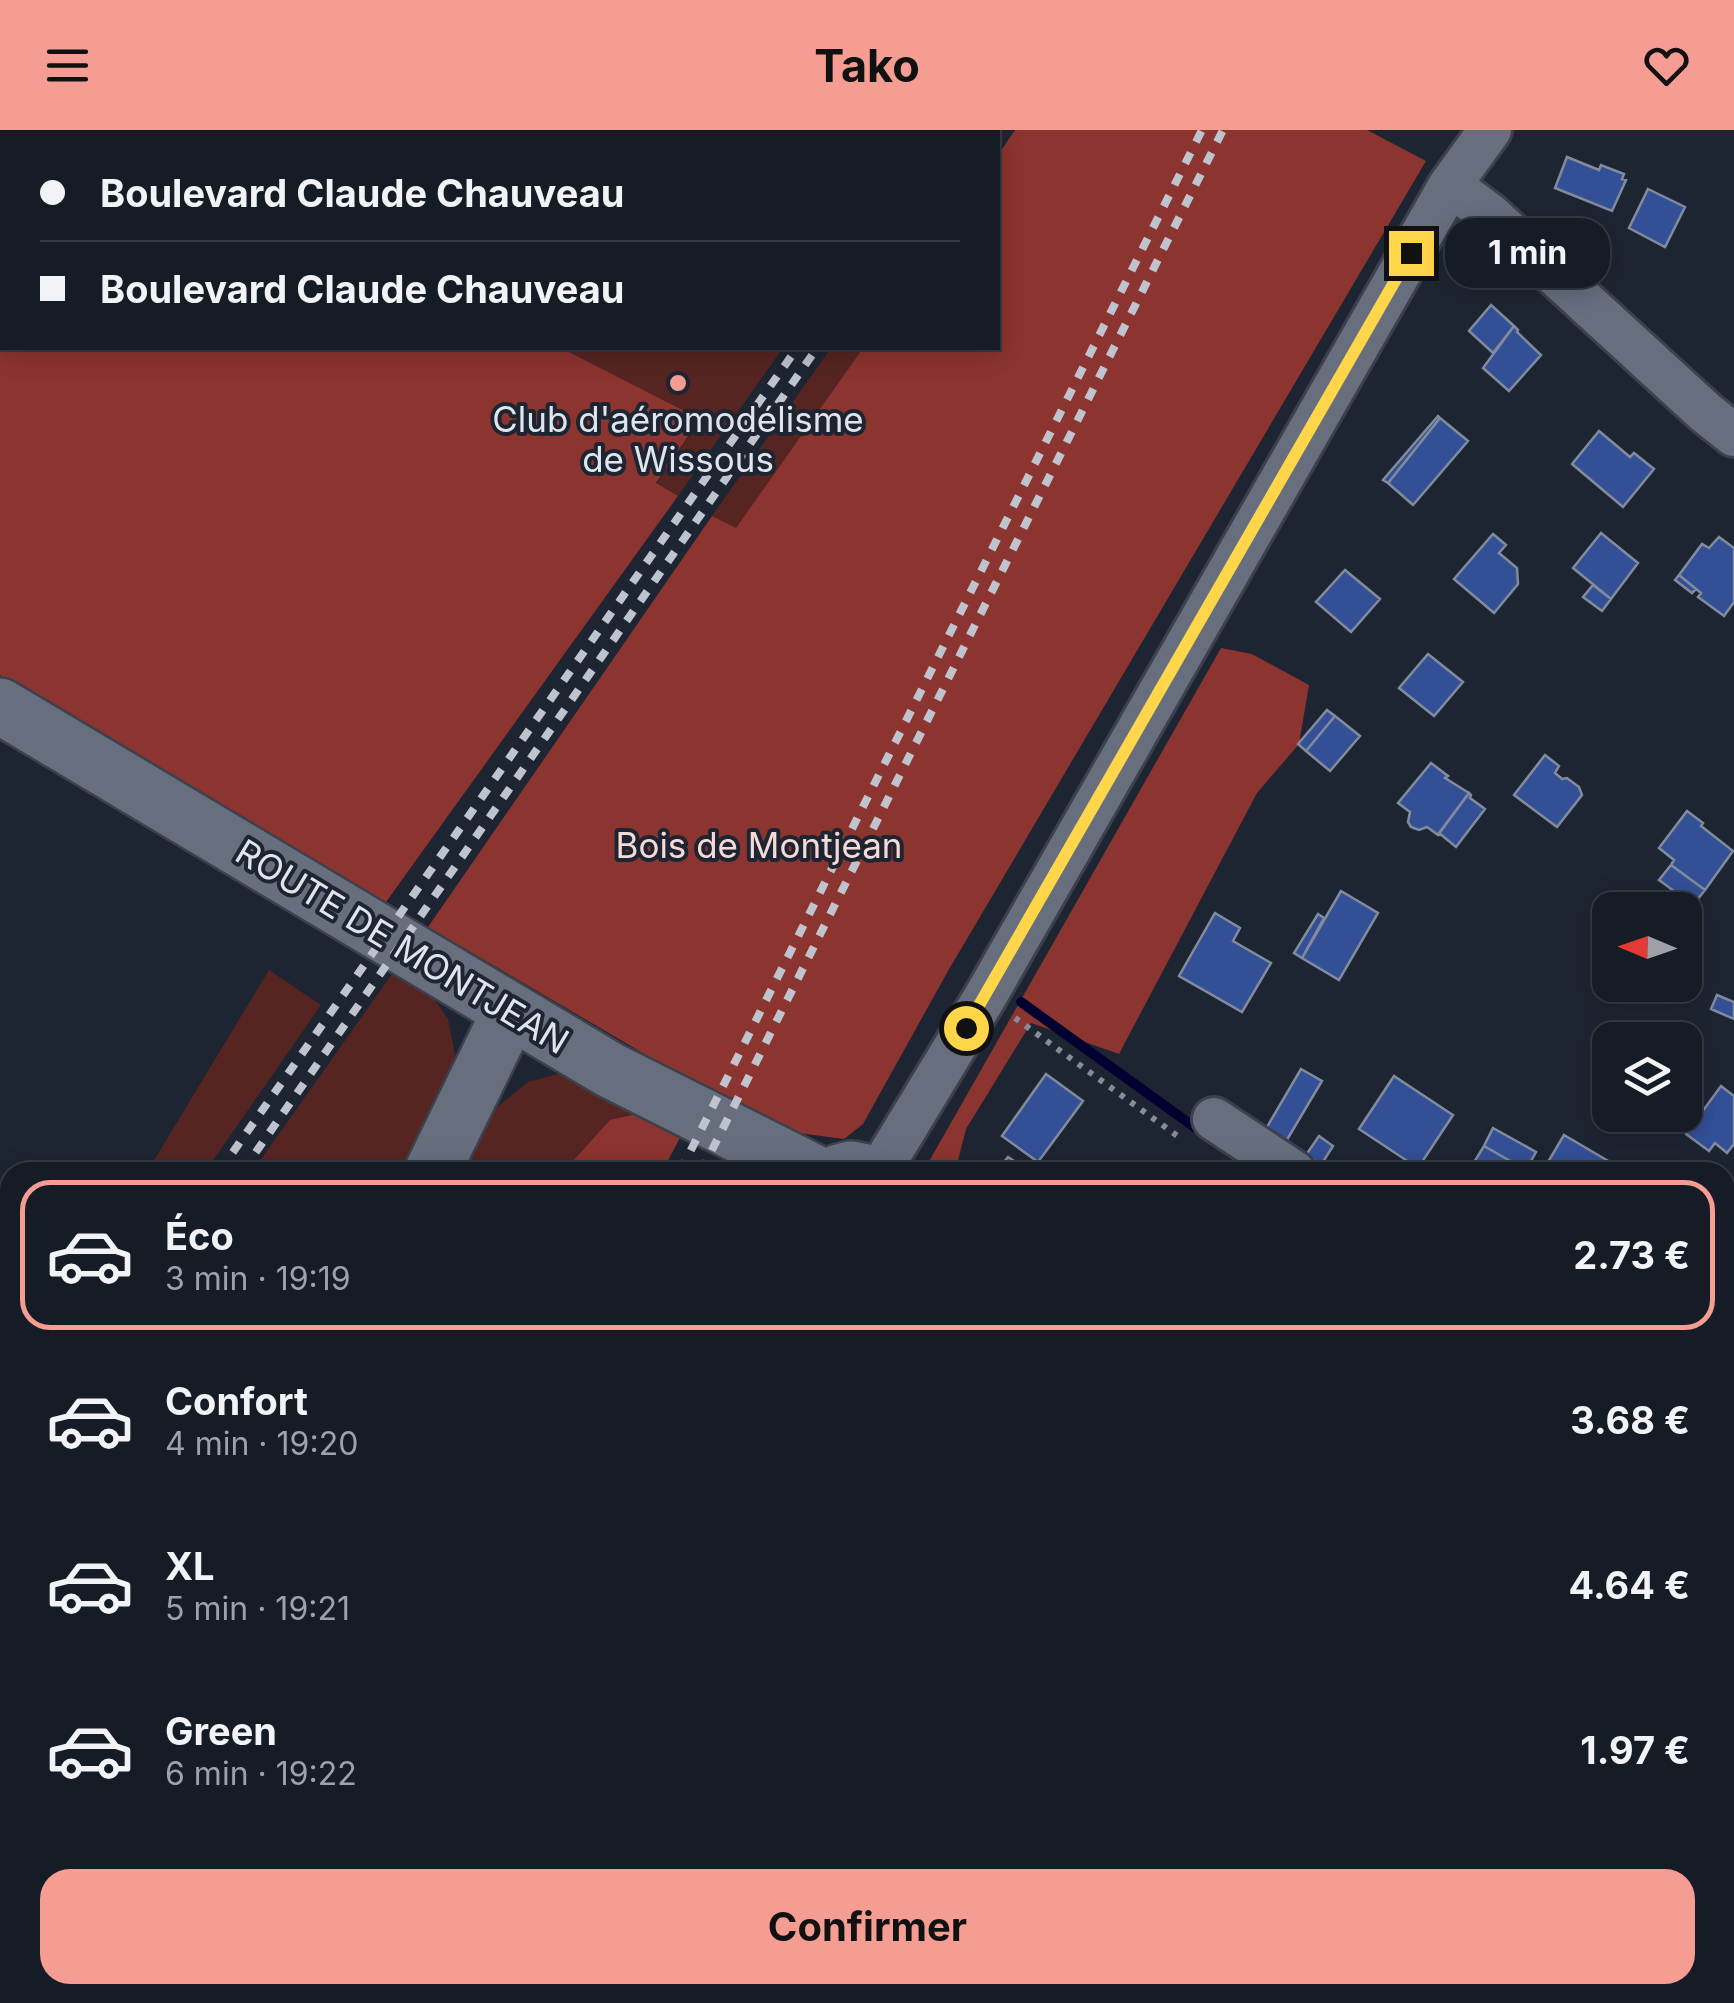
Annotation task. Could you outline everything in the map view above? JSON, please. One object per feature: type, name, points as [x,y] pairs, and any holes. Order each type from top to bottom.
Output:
[{"type":"street","points":[[886,1162],[986,997],[1450,185],[1490,130]]},
{"type":"street","points":[[1450,185],[1490,214],[1704,412],[1734,435]]},
{"type":"street","name":"ROUTE DE MONTJEAN","points":[[0,706],[610,1070],[792,1162]]},
{"type":"street","points":[[437,1162],[510,1012]]},
{"type":"street","points":[[1205,1134],[1271,1162]]},
{"type":"path","points":[[986,997],[1205,1134]]},
{"type":"shaded area","points":[[565,350],[782,350],[678,496],[656,484],[700,420]]},
{"type":"shaded area","points":[[830,350],[862,350],[736,529],[712,516]]},
{"type":"shaded area","points":[[397,967],[425,986],[448,1019],[455,1055],[450,1098],[418,1162],[259,1162]]},
{"type":"shaded area","points":[[269,970],[321,1005],[212,1162],[153,1162]]},
{"type":"shaded area","points":[[561,1073],[641,1113],[610,1121],[572,1162],[458,1162],[477,1123],[528,1082]]},
{"type":"green space","name":"Bois de Montjean","points":[[1015,130],[1367,130],[1426,161],[948,971],[863,1124],[844,1139],[799,1133],[699,1086],[428,927],[712,516],[736,528],[862,350],[1000,350],[1000,152]]},
{"type":"green space","points":[[0,350],[565,350],[700,419],[656,483],[678,496],[386,902],[0,675]]},
{"type":"green space","points":[[1221,648],[1252,654],[1309,685],[1299,744],[1257,793],[1119,1054],[1031,1023],[966,1129],[958,1162],[929,1162]]},
{"type":"green space","points":[[641,1113],[683,1132],[667,1162],[572,1162],[610,1120]]},
{"type":"building","points":[[1567,157],[1599,170],[1601,165],[1624,174],[1622,179],[1626,180],[1612,211],[1555,188]]},
{"type":"building","points":[[1648,189],[1685,207],[1665,247],[1629,228]]},
{"type":"building","points":[[1491,305],[1514,326],[1493,353],[1469,331]]},
{"type":"building","points":[[1514,326],[1541,355],[1509,391],[1483,368]]},
{"type":"building","points":[[1438,416],[1388,483],[1383,480]]},
{"type":"building","points":[[1440,418],[1468,441],[1413,505],[1388,483]]},
{"type":"building","points":[[1599,431],[1630,457],[1634,453],[1654,469],[1623,507],[1572,464]]},
{"type":"building","points":[[1601,533],[1638,563],[1611,599],[1573,568]]},
{"type":"building","points":[[1493,534],[1506,545],[1499,553],[1517,568],[1518,584],[1494,613],[1454,579]]},
{"type":"building","points":[[1719,537],[1734,548],[1734,602],[1724,616],[1698,597],[1701,593],[1679,575],[1702,544],[1709,548]]},
{"type":"building","points":[[1345,570],[1380,599],[1351,632],[1316,602]]},
{"type":"building","points":[[1679,575],[1696,589],[1692,593],[1675,580]]},
{"type":"building","points":[[1593,585],[1611,599],[1602,611],[1583,597]]},
{"type":"building","points":[[1428,654],[1463,682],[1434,716],[1399,688]]},
{"type":"building","points":[[1327,710],[1335,716],[1306,751],[1298,744]]},
{"type":"building","points":[[1335,716],[1360,736],[1330,771],[1306,751]]},
{"type":"building","points":[[1545,755],[1559,766],[1555,773],[1579,787],[1582,795],[1557,827],[1514,795]]},
{"type":"building","points":[[1431,763],[1448,776],[1445,778],[1469,793],[1438,835],[1427,827],[1411,827],[1410,812],[1398,803]]},
{"type":"building","points":[[1469,793],[1485,809],[1456,847],[1439,833]]},
{"type":"building","points":[[1687,811],[1733,851],[1705,890],[1671,865],[1674,860],[1659,848]]},
{"type":"building","points":[[1671,865],[1705,890],[1702,894],[1675,892],[1659,880]]},
{"type":"building","points":[[1341,891],[1378,913],[1339,980],[1302,958]]},
{"type":"building","points":[[1215,913],[1240,928],[1233,941],[1271,963],[1242,1012],[1179,976]]},
{"type":"building","points":[[1318,914],[1324,918],[1302,958],[1294,953]]},
{"type":"building","points":[[1717,995],[1734,1002],[1734,1019],[1711,1009]]},
{"type":"building","points":[[1301,1069],[1322,1081],[1285,1143],[1264,1132]]},
{"type":"building","points":[[1046,1074],[1083,1101],[1038,1162],[1002,1136]]},
{"type":"building","points":[[1394,1076],[1453,1115],[1422,1162],[1409,1162],[1359,1129]]},
{"type":"building","points":[[1721,1086],[1734,1096],[1734,1144],[1727,1153],[1715,1143],[1709,1151],[1686,1134],[1702,1132],[1702,1112]]},
{"type":"building","points":[[1493,1128],[1536,1152],[1530,1162],[1512,1162],[1484,1146]]},
{"type":"building","points":[[1564,1135],[1610,1162],[1548,1162]]},
{"type":"building","points":[[1319,1136],[1333,1146],[1323,1162],[1306,1155]]},
{"type":"building","points":[[1484,1146],[1512,1162],[1474,1162]]},
{"type":"waterway","points":[[1021,1002],[1204,1134]]},
{"type":"railway","points":[[685,1162],[1202,130]]},
{"type":"railway","points":[[706,1162],[1223,130]]},
{"type":"railway","points":[[226,1162],[796,350]]},
{"type":"railway","points":[[249,1162],[816,350]]},
{"type":"place","name":"Club d'aéromodélisme de Wissous","points":[[678,383]]},
{"type":"route","points":[[966,1028],[1411,253]]}]
